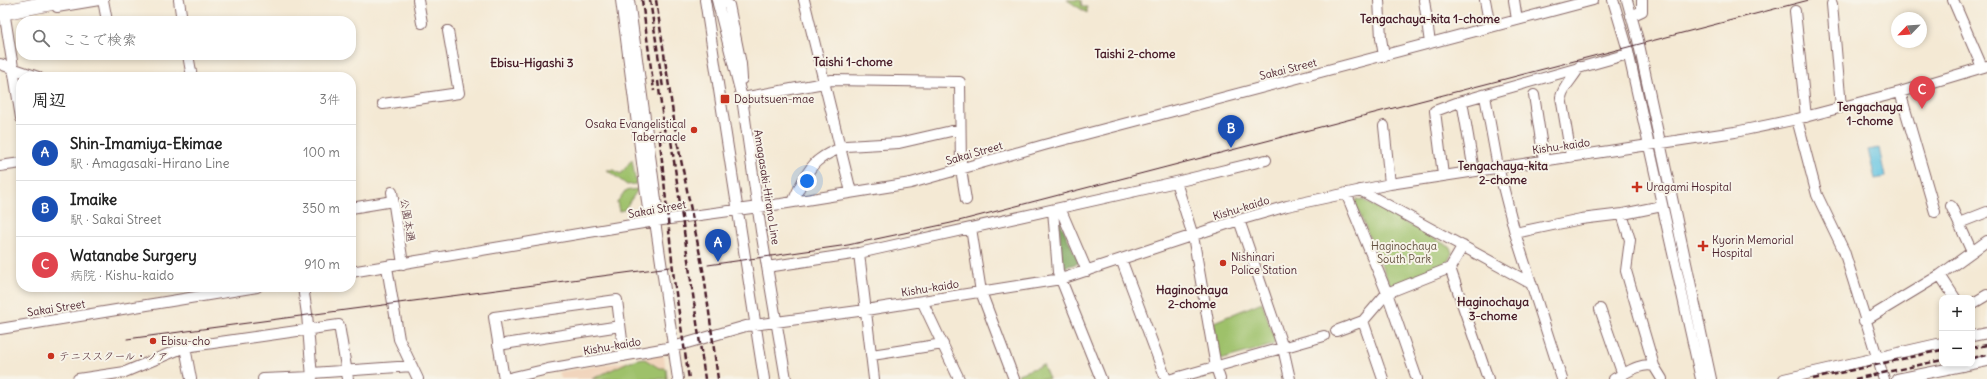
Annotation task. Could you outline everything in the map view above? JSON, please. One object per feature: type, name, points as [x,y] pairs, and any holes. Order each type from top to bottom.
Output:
[{"type":"highway","points":[[0,2],[10,0]]},
{"type":"highway","points":[[2,16],[65,0]]},
{"type":"street","points":[[16,51],[2,16],[99,0]]},
{"type":"street","points":[[103,0],[106,16]]},
{"type":"street","points":[[179,0],[181,16]]},
{"type":"street","points":[[418,0],[422,23]]},
{"type":"street","points":[[621,0],[648,209],[655,221]]},
{"type":"street","points":[[629,0],[657,207],[655,221],[678,379]]},
{"type":"street","points":[[705,0],[736,210],[764,379]]},
{"type":"street","name":"Amagasaki-Hirano Line","points":[[717,0],[742,98],[767,267],[786,379]]},
{"type":"street","points":[[722,0],[729,5],[734,28],[741,64],[742,77],[739,86]]},
{"type":"street","points":[[804,0],[851,192]]},
{"type":"street","points":[[1379,0],[1381,38],[1384,56]]},
{"type":"street","points":[[1425,0],[1430,43]]},
{"type":"street","points":[[1485,0],[1490,27]]},
{"type":"street","points":[[1514,0],[1517,20]]},
{"type":"street","name":"Sakai Street","points":[[356,271],[655,221],[793,202],[911,183],[1044,145],[1517,20],[1568,3],[1592,0]]},
{"type":"street","points":[[1614,0],[1628,54],[1701,379]]},
{"type":"street","points":[[1627,0],[1711,379]]},
{"type":"street","points":[[1631,16],[1642,11],[1642,0]]},
{"type":"street","points":[[1953,0],[1985,67]]},
{"type":"street","points":[[1832,4],[1841,107]]},
{"type":"street","points":[[1795,10],[1802,118],[1818,195],[1844,251],[1864,321],[1884,379]]},
{"type":"street","points":[[383,104],[459,93],[448,31]]},
{"type":"street","points":[[1444,175],[1435,111],[1462,101],[1485,96],[1579,67],[1628,54]]},
{"type":"street","points":[[16,57],[12,68],[16,90]]},
{"type":"street","points":[[189,60],[191,72]]},
{"type":"street","points":[[0,64],[24,72]]},
{"type":"street","points":[[1571,156],[1561,97],[1562,91],[1575,77],[1579,67]]},
{"type":"street","name":"Kishu-kaido","points":[[504,379],[548,369],[673,347],[714,334],[755,325],[866,310],[1061,279],[1239,220],[1287,206],[1390,184],[1444,175],[1735,132],[1802,118],[1900,92],[1985,67]]},
{"type":"street","points":[[742,98],[824,83],[831,80],[960,82],[961,169],[966,200]]},
{"type":"street","points":[[1900,92],[1935,212]]},
{"type":"street","points":[[1534,94],[1544,160]]},
{"type":"street","points":[[1485,96],[1498,167],[1515,233],[1562,379]]},
{"type":"street","points":[[1462,101],[1474,171]]},
{"type":"street","points":[[1384,126],[1390,184]]},
{"type":"street","points":[[793,202],[798,188],[819,159],[846,146],[899,143],[960,129]]},
{"type":"street","points":[[767,267],[859,253],[1176,182],[1266,160]]},
{"type":"street","points":[[0,166],[16,164]]},
{"type":"street","points":[[1176,182],[1193,236],[1216,367],[1220,379]]},
{"type":"street","points":[[1360,190],[1530,283]]},
{"type":"street","points":[[1346,193],[1387,294],[1417,379]]},
{"type":"street","name":"公園本通","points":[[356,207],[392,197],[403,264]]},
{"type":"street","points":[[1515,233],[1581,219],[1622,214],[1662,206]]},
{"type":"street","points":[[1951,206],[1972,252]]},
{"type":"street","points":[[1057,209],[1087,271]]},
{"type":"street","points":[[1057,209],[1058,272],[1101,379]]},
{"type":"street","points":[[1959,223],[1987,212]]},
{"type":"street","points":[[1622,214],[1630,240],[1626,271],[1654,366],[1662,379]]},
{"type":"street","points":[[1239,220],[1283,348],[1290,379]]},
{"type":"street","points":[[971,228],[981,292],[1014,379]]},
{"type":"street","points":[[1864,321],[1940,275],[1987,241]]},
{"type":"street","points":[[1336,331],[1363,320],[1387,294],[1450,268],[1463,246]]},
{"type":"street","points":[[859,253],[874,379]]},
{"type":"street","points":[[1121,259],[1166,379]]},
{"type":"street","points":[[387,267],[392,307],[399,339],[418,379]]},
{"type":"street","points":[[1450,268],[1488,379]]},
{"type":"street","points":[[1940,275],[1953,295]]},
{"type":"street","name":"Sakai Street","points":[[0,329],[213,292]]},
{"type":"street","points":[[304,292],[312,376]]},
{"type":"street","points":[[1975,302],[1987,295]]},
{"type":"street","points":[[504,379],[494,317],[617,300],[624,356]]},
{"type":"street","points":[[922,301],[959,379]]},
{"type":"street","points":[[1600,309],[1618,377],[1647,364],[1654,366]]},
{"type":"street","points":[[1363,320],[1383,379]]},
{"type":"street","points":[[78,379],[126,375],[185,347],[339,325],[346,374]]},
{"type":"street","points":[[498,345],[620,326]]},
{"type":"street","points":[[1975,335],[1987,333]]},
{"type":"street","points":[[1172,379],[1324,336]]},
{"type":"street","points":[[872,355],[943,344]]},
{"type":"street","points":[[1784,379],[1939,344]]},
{"type":"street","points":[[185,347],[191,379]]},
{"type":"street","points":[[1897,379],[1987,361]]},
{"type":"street","points":[[263,379],[346,374],[412,366]]},
{"type":"shaded area","points":[[660,354],[664,356],[667,379],[561,379],[558,372],[630,361]]},
{"type":"green space","points":[[1067,0],[1081,0],[1082,7],[1087,7],[1087,13]]},
{"type":"green space","points":[[632,159],[636,184],[627,185],[607,170],[614,170],[621,174]]},
{"type":"green space","points":[[637,189],[624,210],[619,211],[617,202],[625,191]]},
{"type":"green space","name":"Haginochaya South Park","points":[[1357,199],[1363,200],[1450,247],[1452,253],[1446,265],[1393,285],[1389,283],[1355,203]]},
{"type":"green space","points":[[1059,219],[1079,263],[1062,268]]},
{"type":"green space","points":[[1262,302],[1275,341],[1273,345],[1223,359],[1219,356],[1214,322]]},
{"type":"green space","points":[[643,358],[659,368],[666,368],[667,379],[592,379],[630,361]]},
{"type":"green space","points":[[1043,365],[1049,379],[1020,379],[1018,374]]},
{"type":"water","points":[[1879,148],[1885,177],[1875,179],[1868,150]]},
{"type":"tram line","points":[[708,265],[848,245],[951,223],[1809,0]]},
{"type":"tram line","points":[[127,339],[670,267]]},
{"type":"railway","points":[[642,0],[654,91]]},
{"type":"railway","points":[[650,0],[663,88]]},
{"type":"railway","points":[[656,0],[677,140],[704,275],[718,379]]},
{"type":"railway","points":[[658,81],[666,143]]},
{"type":"railway","points":[[658,121],[674,280],[689,379]]},
{"type":"railway","points":[[670,133],[705,379]]},
{"type":"railway","points":[[1975,347],[1987,345]]},
{"type":"railway","points":[[1813,379],[1939,351]]},
{"type":"railway","points":[[1975,357],[1987,355]]},
{"type":"railway","points":[[1855,379],[1939,361]]},
{"type":"place","name":"Dobutsuen-mae","points":[[725,99]]},
{"type":"place","name":"Watanabe Surgery","points":[[1922,109]]},
{"type":"place","name":"Osaka Evangelistical Tabernacle","points":[[694,130]]},
{"type":"place","name":"Imaike","points":[[1231,148]]},
{"type":"place","name":"Uragami Hospital","points":[[1637,187]]},
{"type":"place","name":"Kyorin Memorial Hospital","points":[[1703,246]]},
{"type":"place","name":"Shin-Imamiya-Ekimae","points":[[718,262]]},
{"type":"place","name":"Nishinari Police Station","points":[[1223,263]]},
{"type":"place","name":"Ebisu-cho","points":[[153,341]]},
{"type":"place","name":"テニススクール・ノア","points":[[51,356]]},
{"type":"district","name":"Tengachaya-kita 1-chome","points":[[1430,19]]},
{"type":"district","name":"Taishi 2-chome","points":[[1135,54]]},
{"type":"district","name":"Taishi 1-chome","points":[[853,62]]},
{"type":"district","name":"Ebisu-Higashi 3","points":[[532,63]]},
{"type":"district","name":"Tengachaya 1-chome","points":[[1870,114]]},
{"type":"district","name":"Tengachaya-kita 2-chome","points":[[1503,173]]},
{"type":"district","name":"Haginochaya 2-chome","points":[[1192,297]]},
{"type":"district","name":"Haginochaya 3-chome","points":[[1493,309]]}]
